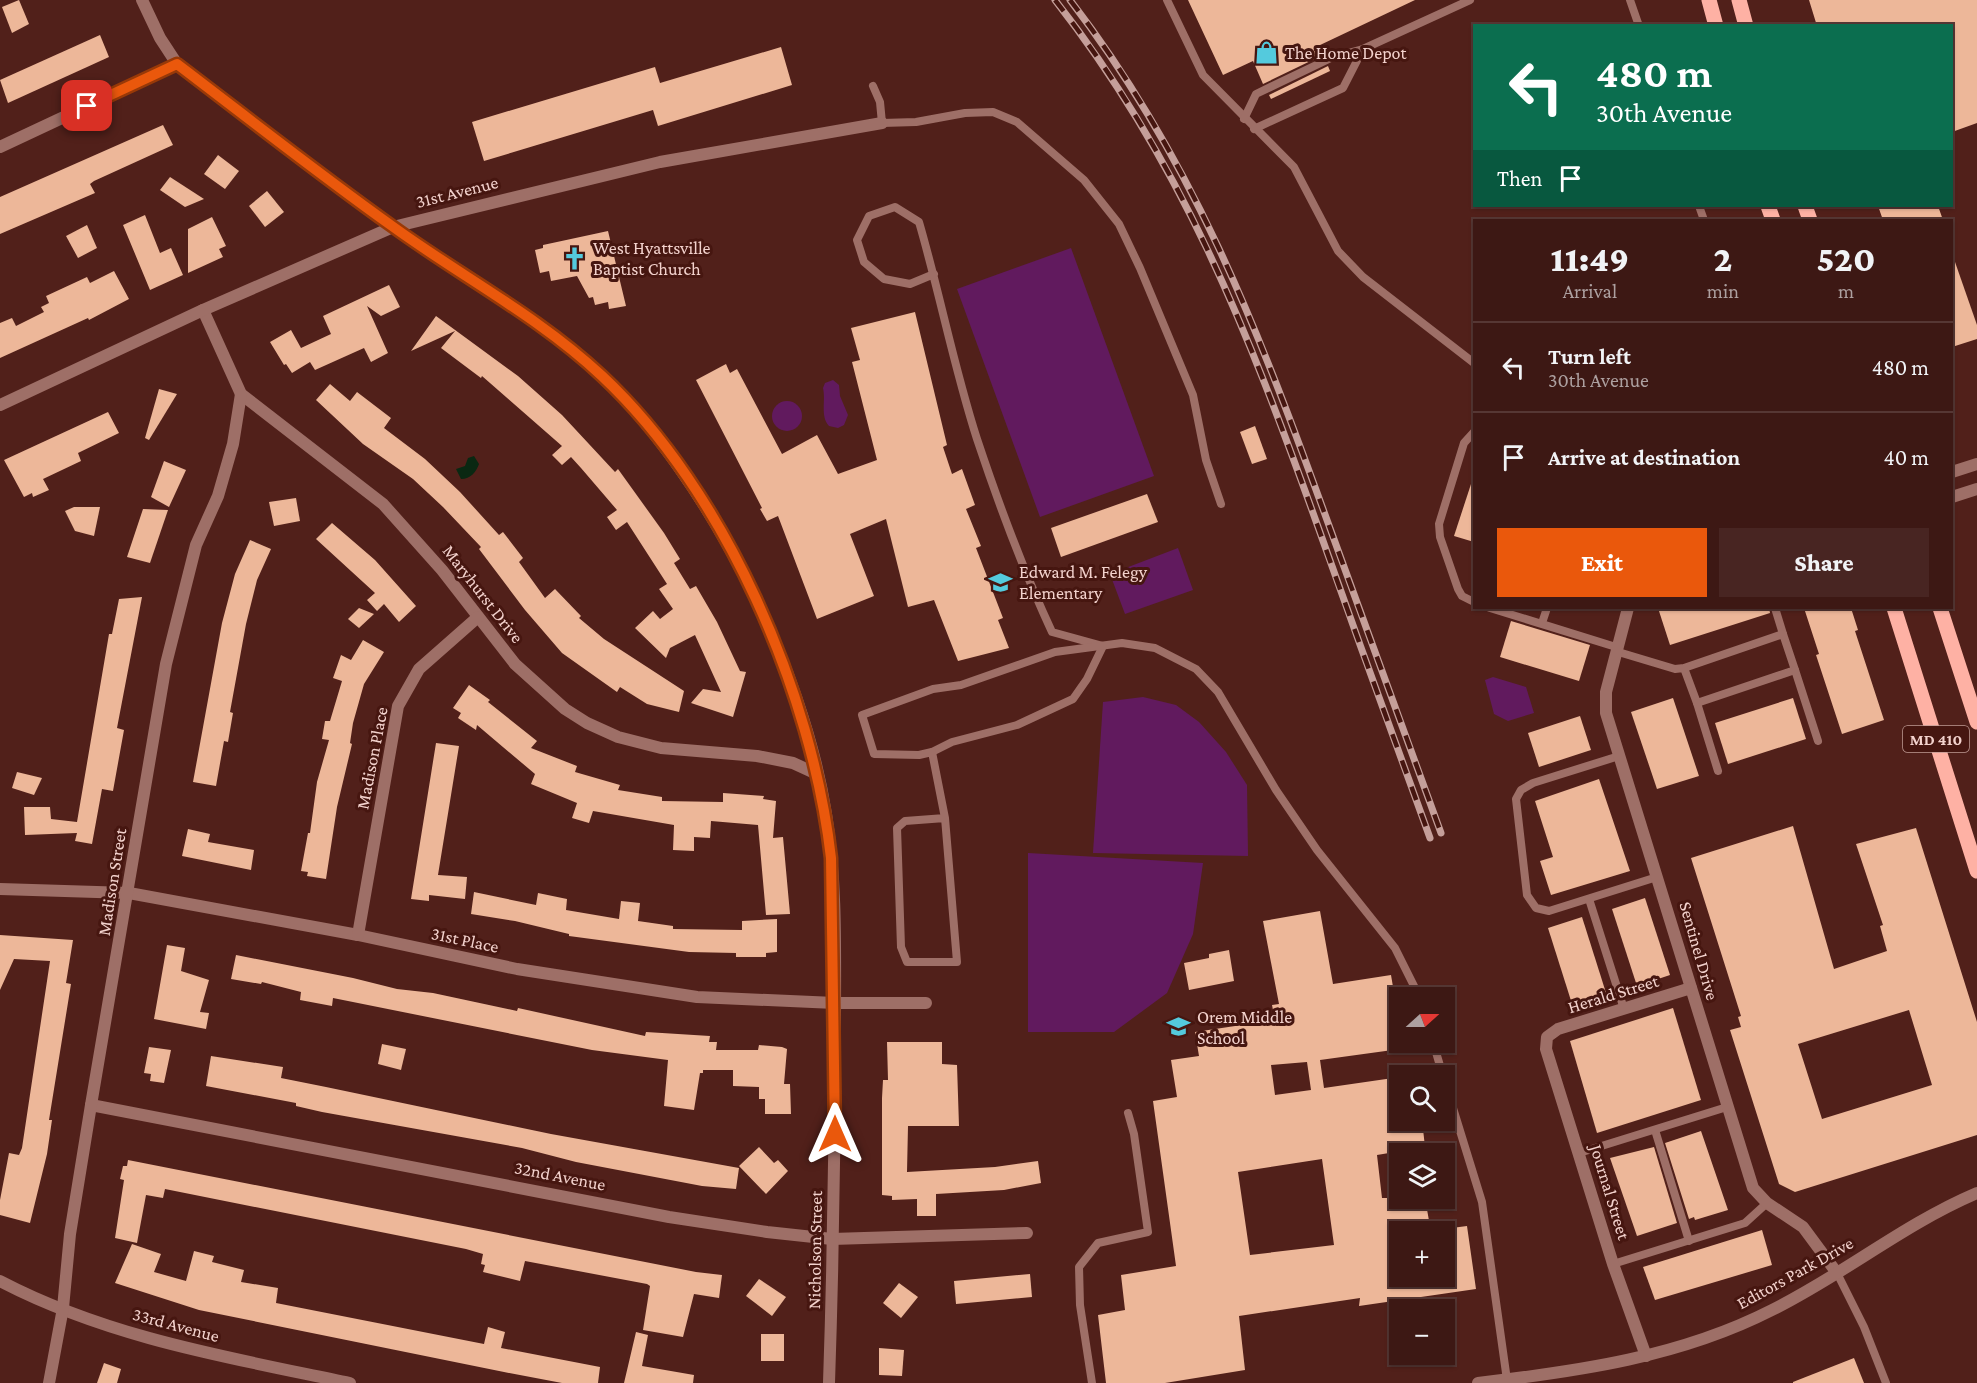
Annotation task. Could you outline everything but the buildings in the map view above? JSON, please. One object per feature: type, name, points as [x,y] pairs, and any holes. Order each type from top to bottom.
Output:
[{"type":"main road","points":[[1709,0],[1715,24]]},
{"type":"main road","points":[[1739,0],[1745,24]]},
{"type":"main road","name":"MD 410","points":[[1894,609],[1977,871]]},
{"type":"main road","name":"MD 410","points":[[1940,609],[1977,722]]},
{"type":"main road","points":[[1966,687],[1977,703]]},
{"type":"street","name":"Nicholson Street","points":[[142,0],[177,64],[393,227],[539,323],[602,376],[663,445],[708,510],[755,601],[802,716],[826,812],[831,858],[835,1003],[829,1383]]},
{"type":"street","points":[[0,147],[177,64]]},
{"type":"street","name":"31st Avenue","points":[[0,405],[203,310],[393,227],[660,162],[882,123]]},
{"type":"street","name":"Maryhurst Drive","points":[[203,310],[241,394],[383,504],[435,561],[515,664],[565,709],[587,723],[618,737],[661,748],[757,756],[793,763],[817,774]]},
{"type":"street","name":"Madison Street","points":[[49,1383],[63,1308],[69,1244],[91,1105],[166,664],[196,545],[218,496],[233,444],[241,394]]},
{"type":"street","points":[[1953,472],[1977,464]]},
{"type":"street","points":[[1953,497],[1977,489]]},
{"type":"street","name":"Sentinel Drive","points":[[1628,609],[1606,692],[1606,712],[1727,1107],[1753,1188],[1767,1203],[1803,1227],[1837,1273]]},
{"type":"street","name":"Madison Place","points":[[358,935],[398,706],[419,669],[478,617]]},
{"type":"street","name":"31st Place","points":[[0,889],[129,892],[358,935],[517,969],[697,997],[835,1003],[926,1003]]},
{"type":"street","name":"Herald Street","points":[[1547,1037],[1558,1029],[1691,988]]},
{"type":"street","name":"Journal Street","points":[[1547,1037],[1546,1049],[1613,1264],[1646,1356]]},
{"type":"street","name":"32nd Avenue","points":[[91,1105],[669,1217],[767,1232],[832,1239],[1027,1233]]},
{"type":"street","name":"Editors Park Drive","points":[[1478,1383],[1583,1369],[1646,1356],[1728,1330],[1771,1311],[1837,1273],[1893,1235],[1977,1193]]},
{"type":"street","name":"33rd Avenue","points":[[0,1281],[134,1335],[350,1383]]},
{"type":"lane","points":[[1167,0],[1203,75],[1294,167],[1338,251],[1363,277],[1473,362]]},
{"type":"lane","points":[[1244,119],[1256,94],[1333,57],[1363,49],[1470,0]]},
{"type":"lane","points":[[1630,0],[1638,24]]},
{"type":"lane","points":[[1254,129],[1343,88],[1363,49]]},
{"type":"lane","points":[[873,86],[880,102],[882,123],[916,122],[965,113],[993,112],[1017,122],[1084,180],[1119,224],[1140,268],[1192,395],[1206,460],[1221,504]]},
{"type":"lane","points":[[934,274],[910,284],[884,279],[864,262],[857,240],[869,216],[895,207],[919,222],[934,274],[977,438],[1030,585],[1052,632],[1103,645]]},
{"type":"lane","points":[[1473,433],[1464,442],[1439,524],[1440,537],[1458,589],[1462,596],[1473,602]]},
{"type":"lane","points":[[1493,609],[1542,623],[1675,669],[1684,668],[1783,634]]},
{"type":"lane","points":[[1542,623],[1546,609]]},
{"type":"lane","points":[[1774,609],[1818,741]]},
{"type":"lane","points":[[1103,645],[1088,679],[1073,699],[1017,725],[952,742],[932,752],[919,755],[874,754],[862,715],[933,689],[961,685],[1055,652],[1103,645],[1122,643],[1155,648],[1196,669],[1218,692],[1276,790],[1299,824],[1395,948],[1414,987]]},
{"type":"lane","points":[[1684,668],[1718,771]]},
{"type":"lane","points":[[1697,703],[1795,670]]},
{"type":"lane","points":[[932,752],[945,818],[957,962],[907,962],[901,947],[897,828],[905,821],[945,818]]},
{"type":"lane","points":[[1618,756],[1533,783],[1521,789],[1516,799],[1527,895],[1536,908],[1549,911],[1658,877]]},
{"type":"lane","points":[[1589,898],[1624,1009]]},
{"type":"lane","points":[[1579,1153],[1727,1107]]},
{"type":"lane","points":[[1092,1383],[1080,1305],[1079,1267],[1098,1243],[1148,1232],[1134,1134],[1128,1113]]},
{"type":"lane","points":[[1455,1113],[1482,1202],[1507,1380]]},
{"type":"lane","points":[[1654,1130],[1689,1240]]},
{"type":"lane","points":[[1613,1264],[1745,1222],[1767,1203]]},
{"type":"lane","points":[[1837,1273],[1864,1327],[1886,1383]]},
{"type":"shaded area","points":[[1071,248],[1154,476],[1040,517],[957,289]]},
{"type":"shaded area","points":[[833,380],[839,385],[840,396],[848,415],[844,425],[838,428],[829,426],[824,413],[823,388],[825,383]]},
{"type":"shaded area","points":[[787,401],[798,405],[802,416],[798,427],[787,431],[776,427],[772,416],[776,405]]},
{"type":"shaded area","points":[[474,456],[479,464],[476,470],[465,479],[461,479],[456,469],[465,466],[468,458]]},
{"type":"shaded area","points":[[1178,548],[1193,590],[1125,614],[1110,574]]},
{"type":"shaded area","points":[[1493,677],[1526,687],[1534,713],[1508,721],[1494,714],[1485,680]]},
{"type":"shaded area","points":[[1143,697],[1176,705],[1199,722],[1226,752],[1247,785],[1248,856],[1093,853],[1103,702]]},
{"type":"shaded area","points":[[1028,853],[1203,863],[1193,934],[1167,993],[1114,1032],[1028,1032]]},
{"type":"railway","points":[[1055,0],[1100,61],[1140,124],[1176,187],[1238,317],[1291,453],[1430,838]]},
{"type":"railway","points":[[1070,0],[1113,59],[1151,120],[1186,181],[1217,244],[1298,440],[1441,833]]},
{"type":"place","name":"The Home Depot","points":[[1267,53]]},
{"type":"place","name":"West Hyattsville Baptist Church","points":[[575,258]]},
{"type":"place","name":"Edward M. Felegy Elementary","points":[[1001,582]]},
{"type":"place","name":"Orem Middle School","points":[[1179,1027]]},
{"type":"route","points":[[87,106],[177,64],[393,227],[539,323],[602,376],[663,445],[702,500],[731,551],[786,672],[807,730],[826,812],[831,858],[835,1003],[835,1134]]}]
